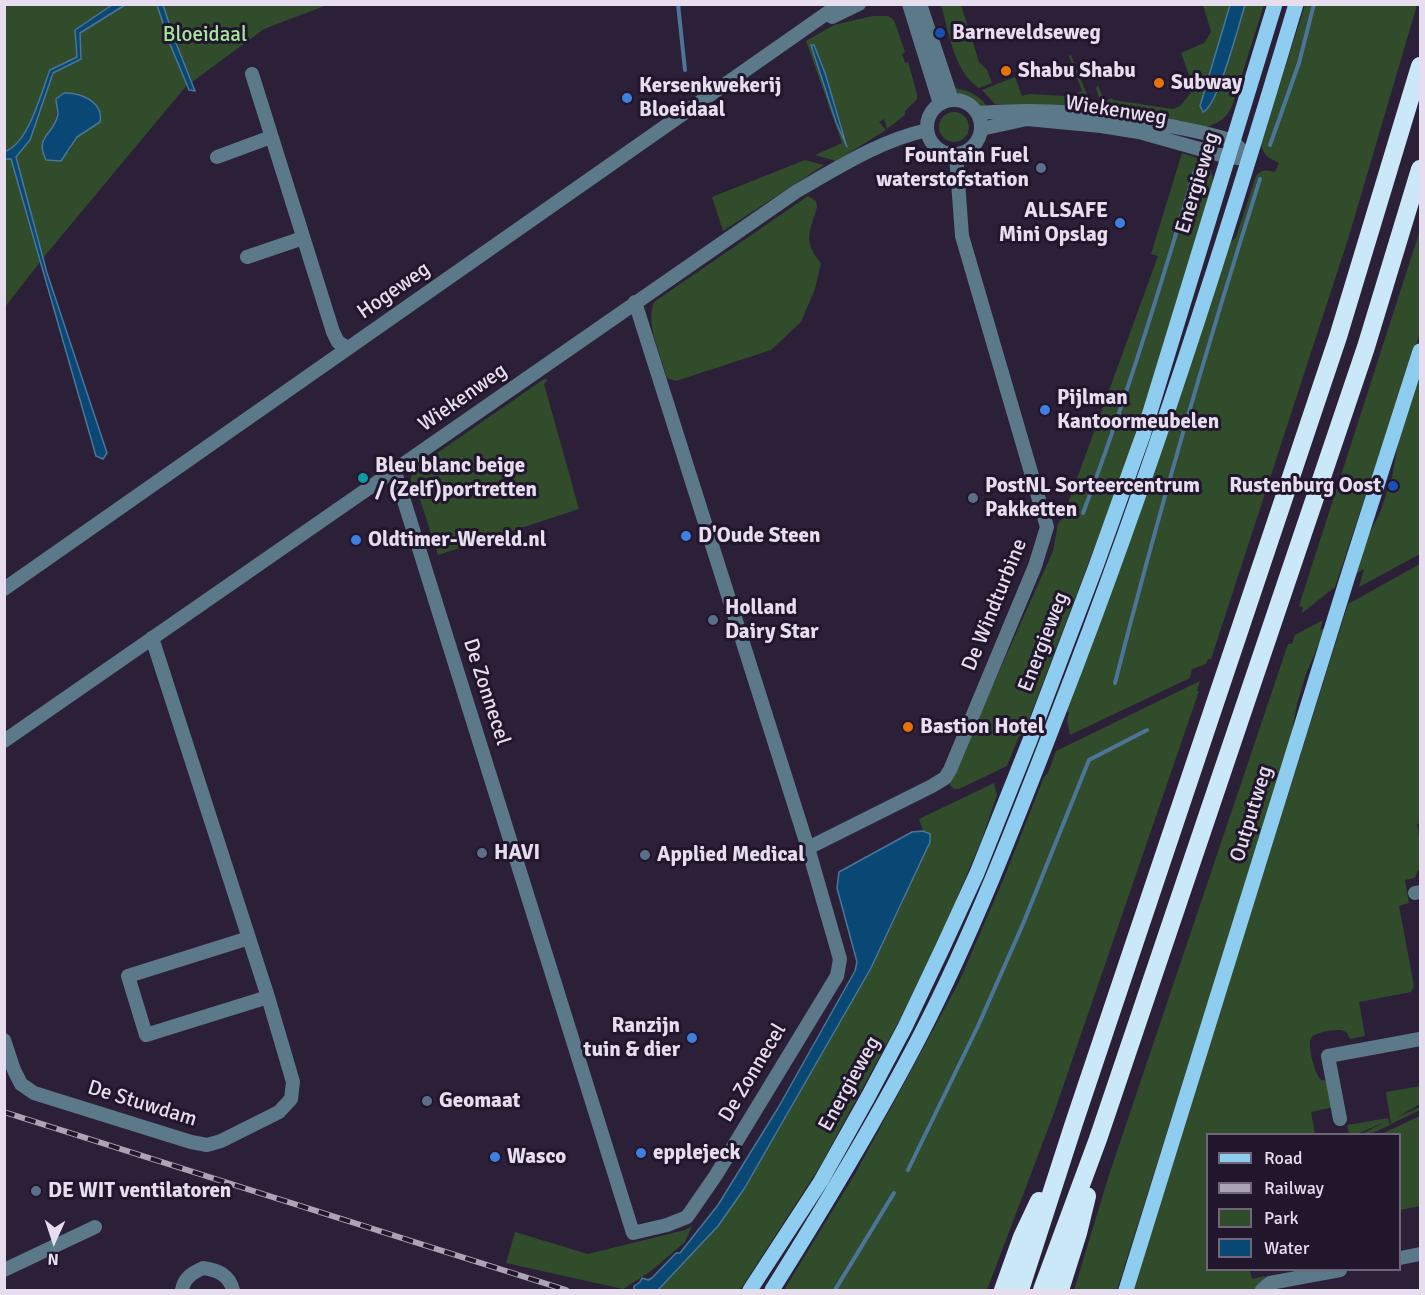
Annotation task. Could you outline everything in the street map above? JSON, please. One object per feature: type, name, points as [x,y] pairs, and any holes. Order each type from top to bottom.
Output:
[{"type":"highway","points":[[1020,1290],[1074,1122],[1338,337],[1420,66]]},
{"type":"highway","points":[[1042,1290],[1108,1107],[1362,359],[1420,169]]},
{"type":"highway","points":[[1060,1290],[1078,1233],[1108,1107]]},
{"type":"highway","points":[[1003,1290],[1022,1237],[1074,1122]]},
{"type":"main road","name":"Energieweg","points":[[750,1290],[821,1180],[905,1027],[977,873],[1030,740],[1143,435],[1275,4]]},
{"type":"main road","name":"Energieweg","points":[[772,1290],[866,1135],[920,1035],[994,876],[1112,573],[1168,416],[1296,4]]},
{"type":"main road","name":"Outputweg","points":[[1126,1290],[1420,351]]},
{"type":"street","name":"Hogeweg","points":[[4,589],[840,4]]},
{"type":"street","name":"Hogeweg","points":[[808,27],[859,4]]},
{"type":"street","points":[[909,4],[946,102]]},
{"type":"street","points":[[920,4],[946,102]]},
{"type":"street","points":[[252,74],[335,338],[348,348]]},
{"type":"street","points":[[958,100],[969,105],[977,113],[981,129],[973,146],[968,150],[956,154],[940,150],[934,145],[927,130],[931,113],[946,102],[958,100]]},
{"type":"street","name":"Wiekenweg","points":[[977,113],[1019,110],[1106,114],[1192,129],[1249,159]]},
{"type":"street","name":"Wiekenweg","points":[[981,129],[1027,119],[1101,126],[1231,150]]},
{"type":"street","name":"Wiekenweg","points":[[4,741],[395,472],[635,302],[806,186],[869,150],[900,137],[927,130]]},
{"type":"street","points":[[217,157],[271,137]]},
{"type":"street","name":"De Windturbine","points":[[808,848],[945,778],[1035,566],[1047,527],[962,236],[956,154]]},
{"type":"street","points":[[246,257],[303,238]]},
{"type":"street","name":"De Zonnecel","points":[[395,472],[633,1233],[667,1225],[687,1217],[722,1165],[837,976],[840,959],[808,848],[635,302]]},
{"type":"street","name":"De Stuwdam","points":[[4,1040],[21,1084],[34,1093],[192,1142],[207,1145],[221,1141],[279,1112],[291,1100],[292,1082],[268,997],[153,638]]},
{"type":"street","points":[[249,938],[128,976],[146,1035],[268,997]]},
{"type":"street","points":[[1340,1119],[1328,1056],[1420,1039]]},
{"type":"street","points":[[4,1270],[96,1227]]},
{"type":"street","points":[[1401,1258],[1420,1254]]},
{"type":"street","points":[[182,1290],[186,1280],[203,1268],[222,1273],[231,1283],[233,1290]]},
{"type":"street","points":[[1262,1290],[1270,1283],[1330,1271]]},
{"type":"green space","name":"Bloeidaal","points":[[4,5],[112,5],[75,30],[77,57],[50,70],[33,116],[21,139],[5,152]]},
{"type":"green space","name":"Bloeidaal","points":[[125,5],[157,5],[187,85],[43,258],[16,157],[30,140],[53,73],[81,59],[80,33]],"holes":[[[64,93],[77,93],[96,105],[100,122],[77,137],[69,152],[43,139],[55,121],[56,99]]]},
{"type":"green space","name":"Bloeidaal","points":[[163,5],[327,5],[264,29],[192,82]]},
{"type":"green space","points":[[941,5],[961,5],[979,62],[987,70],[992,83],[979,88],[964,72],[954,51]]},
{"type":"green space","points":[[1203,5],[1264,5],[1232,106],[1225,117],[1206,127],[1125,113],[1101,101],[1096,88],[1098,85],[1104,101],[1112,98],[1173,109],[1180,106],[1191,93],[1185,77],[1189,75],[1181,53],[1204,43],[1211,32]]},
{"type":"green space","points":[[1305,5],[1417,5],[1349,236],[1211,659],[1208,659],[1206,664],[1192,669],[1190,678],[1070,735],[1067,711],[1230,243],[1236,237],[1256,176],[1264,171],[1275,172],[1279,163],[1265,154],[1261,144]]},
{"type":"green space","points":[[872,16],[888,16],[894,20],[905,52],[902,54],[905,63],[908,62],[917,94],[917,99],[905,111],[905,115],[887,129],[884,119],[879,122],[886,130],[836,161],[815,155],[842,143],[806,41],[834,25]],"holes":[[[813,44],[825,73],[848,146],[836,122],[811,45]]]},
{"type":"green space","points":[[1071,55],[1093,107],[1074,106],[1086,100],[1083,93],[1070,96],[1082,91],[1069,56]]},
{"type":"green space","points":[[1015,77],[1022,96],[1030,94],[1065,96],[1068,105],[995,104],[982,90]]},
{"type":"green space","points":[[954,88],[974,94],[989,109],[969,102]]},
{"type":"green space","points":[[954,112],[965,116],[969,127],[965,138],[954,142],[943,138],[939,127],[943,116]]},
{"type":"green space","points":[[1182,153],[1208,166],[1213,184],[1125,467],[1023,735],[1019,736],[1007,766],[959,789],[954,789],[950,781],[1053,551],[1058,524],[1063,517],[1158,256],[1151,254]]},
{"type":"green space","points":[[4,159],[11,159],[40,262],[5,307]]},
{"type":"green space","points":[[805,160],[824,165],[723,231],[712,197]]},
{"type":"green space","points":[[808,196],[816,201],[817,207],[809,236],[811,248],[821,263],[815,289],[801,322],[771,350],[676,381],[667,378],[651,320],[654,302]]},
{"type":"green space","points":[[1420,230],[1420,333],[1335,587],[1302,613],[1303,607],[1299,606]]},
{"type":"green space","points":[[1420,371],[1420,554],[1359,587],[1364,569],[1357,573],[1365,543],[1381,510],[1392,477],[1400,432]]},
{"type":"green space","points":[[544,379],[548,380],[544,384],[579,509],[438,555],[417,490],[411,490],[410,481],[414,469]]},
{"type":"green space","points":[[1420,564],[1420,823],[1417,824],[1420,841],[1420,869],[1415,878],[1405,880],[1409,903],[1399,906],[1414,986],[1411,992],[1359,1002],[1365,1036],[1350,1039],[1348,1034],[1337,1030],[1322,1032],[1311,1038],[1310,1047],[1314,1066],[1321,1080],[1329,1081],[1334,1107],[1311,1112],[1315,1133],[1206,1133],[1206,1271],[1250,1271],[1252,1279],[1265,1276],[1265,1282],[1258,1290],[1132,1290],[1348,604]]},
{"type":"green space","points":[[1323,620],[1320,630],[1325,628],[1306,674],[1297,704],[1289,746],[1117,1290],[1074,1290],[1109,1175],[1288,644],[1292,644],[1295,635]]},
{"type":"green space","points":[[1200,681],[1197,691],[1199,691],[1054,1113],[987,1290],[784,1290],[855,1174],[959,982],[1056,751]]},
{"type":"green space","points":[[994,783],[997,795],[982,839],[945,926],[898,1023],[819,1168],[740,1290],[658,1290],[718,1226],[744,1189],[871,968],[903,902],[928,832],[923,831],[919,819]]},
{"type":"green space","points":[[1420,1086],[1420,1104],[1396,1118],[1420,1107],[1420,1110],[1391,1124],[1386,1092]]},
{"type":"green space","points":[[1420,1116],[1420,1206],[1401,1210],[1401,1133],[1383,1133]]},
{"type":"green space","points":[[1388,1118],[1390,1125],[1372,1133],[1364,1133],[1385,1122],[1359,1133],[1349,1133],[1347,1125]]},
{"type":"green space","points":[[692,1226],[685,1242],[651,1271],[623,1289],[506,1263],[515,1232],[588,1254],[685,1230]]},
{"type":"water","points":[[112,5],[125,5],[80,33],[81,59],[53,73],[30,140],[16,157],[47,273],[107,453],[103,459],[96,456],[11,159],[5,159],[4,152],[13,147],[27,128],[50,70],[77,57],[75,30]]},
{"type":"water","points":[[157,5],[163,5],[195,91],[189,90]]},
{"type":"water","points":[[1230,5],[1245,5],[1221,81],[1209,106],[1203,112],[1200,106]]},
{"type":"water","points":[[811,45],[814,45],[825,73],[847,147],[836,122]]},
{"type":"water","points":[[64,93],[83,96],[95,104],[100,115],[100,122],[77,137],[61,161],[46,160],[43,140],[56,121],[58,114],[56,99]]},
{"type":"water","points":[[923,831],[930,834],[930,842],[871,968],[744,1189],[718,1226],[658,1290],[634,1290],[634,1286],[642,1278],[648,1280],[652,1278],[676,1253],[680,1253],[718,1205],[778,1108],[855,971],[857,962],[837,888],[839,872],[912,832]]},
{"type":"waterway","points":[[678,4],[685,70]]},
{"type":"waterway","points":[[1270,145],[1299,63],[1314,4]]},
{"type":"waterway","points":[[1083,513],[1114,428],[1195,170]]},
{"type":"waterway","points":[[1115,683],[1184,430],[1260,179]]},
{"type":"waterway","points":[[908,1170],[978,1026],[1023,924],[1089,760],[1147,730]]},
{"type":"waterway","points":[[835,1290],[894,1193]]},
{"type":"railway","points":[[4,1112],[566,1290]]},
{"type":"place","name":"Barneveldseweg","points":[[940,33]]},
{"type":"place","name":"Shabu Shabu","points":[[1006,71]]},
{"type":"place","name":"Subway","points":[[1159,83]]},
{"type":"place","name":"Kersenkwekerij Bloeidaal","points":[[627,98]]},
{"type":"place","name":"Fountain Fuel waterstofstation","points":[[1041,168]]},
{"type":"place","name":"ALLSAFE Mini Opslag","points":[[1120,223]]},
{"type":"place","name":"Pijlman Kantoormeubelen","points":[[1045,410]]},
{"type":"place","name":"Bleu blanc beige / (Zelf)portretten","points":[[363,478]]},
{"type":"place","name":"Rustenburg Oost","points":[[1393,486]]},
{"type":"place","name":"PostNL Sorteercentrum Pakketten","points":[[973,498]]},
{"type":"place","name":"D'Oude Steen","points":[[686,536]]},
{"type":"place","name":"Oldtimer-Wereld.nl","points":[[356,540]]},
{"type":"place","name":"Holland Dairy Star","points":[[713,620]]},
{"type":"place","name":"Bastion Hotel","points":[[908,727]]},
{"type":"place","name":"HAVI","points":[[482,853]]},
{"type":"place","name":"Applied Medical","points":[[645,855]]},
{"type":"place","name":"Ranzijn tuin & dier","points":[[692,1038]]},
{"type":"place","name":"Geomaat","points":[[427,1101]]},
{"type":"place","name":"epplejeck","points":[[641,1153]]},
{"type":"place","name":"Wasco","points":[[495,1157]]},
{"type":"place","name":"DE WIT ventilatoren","points":[[36,1191]]}]
